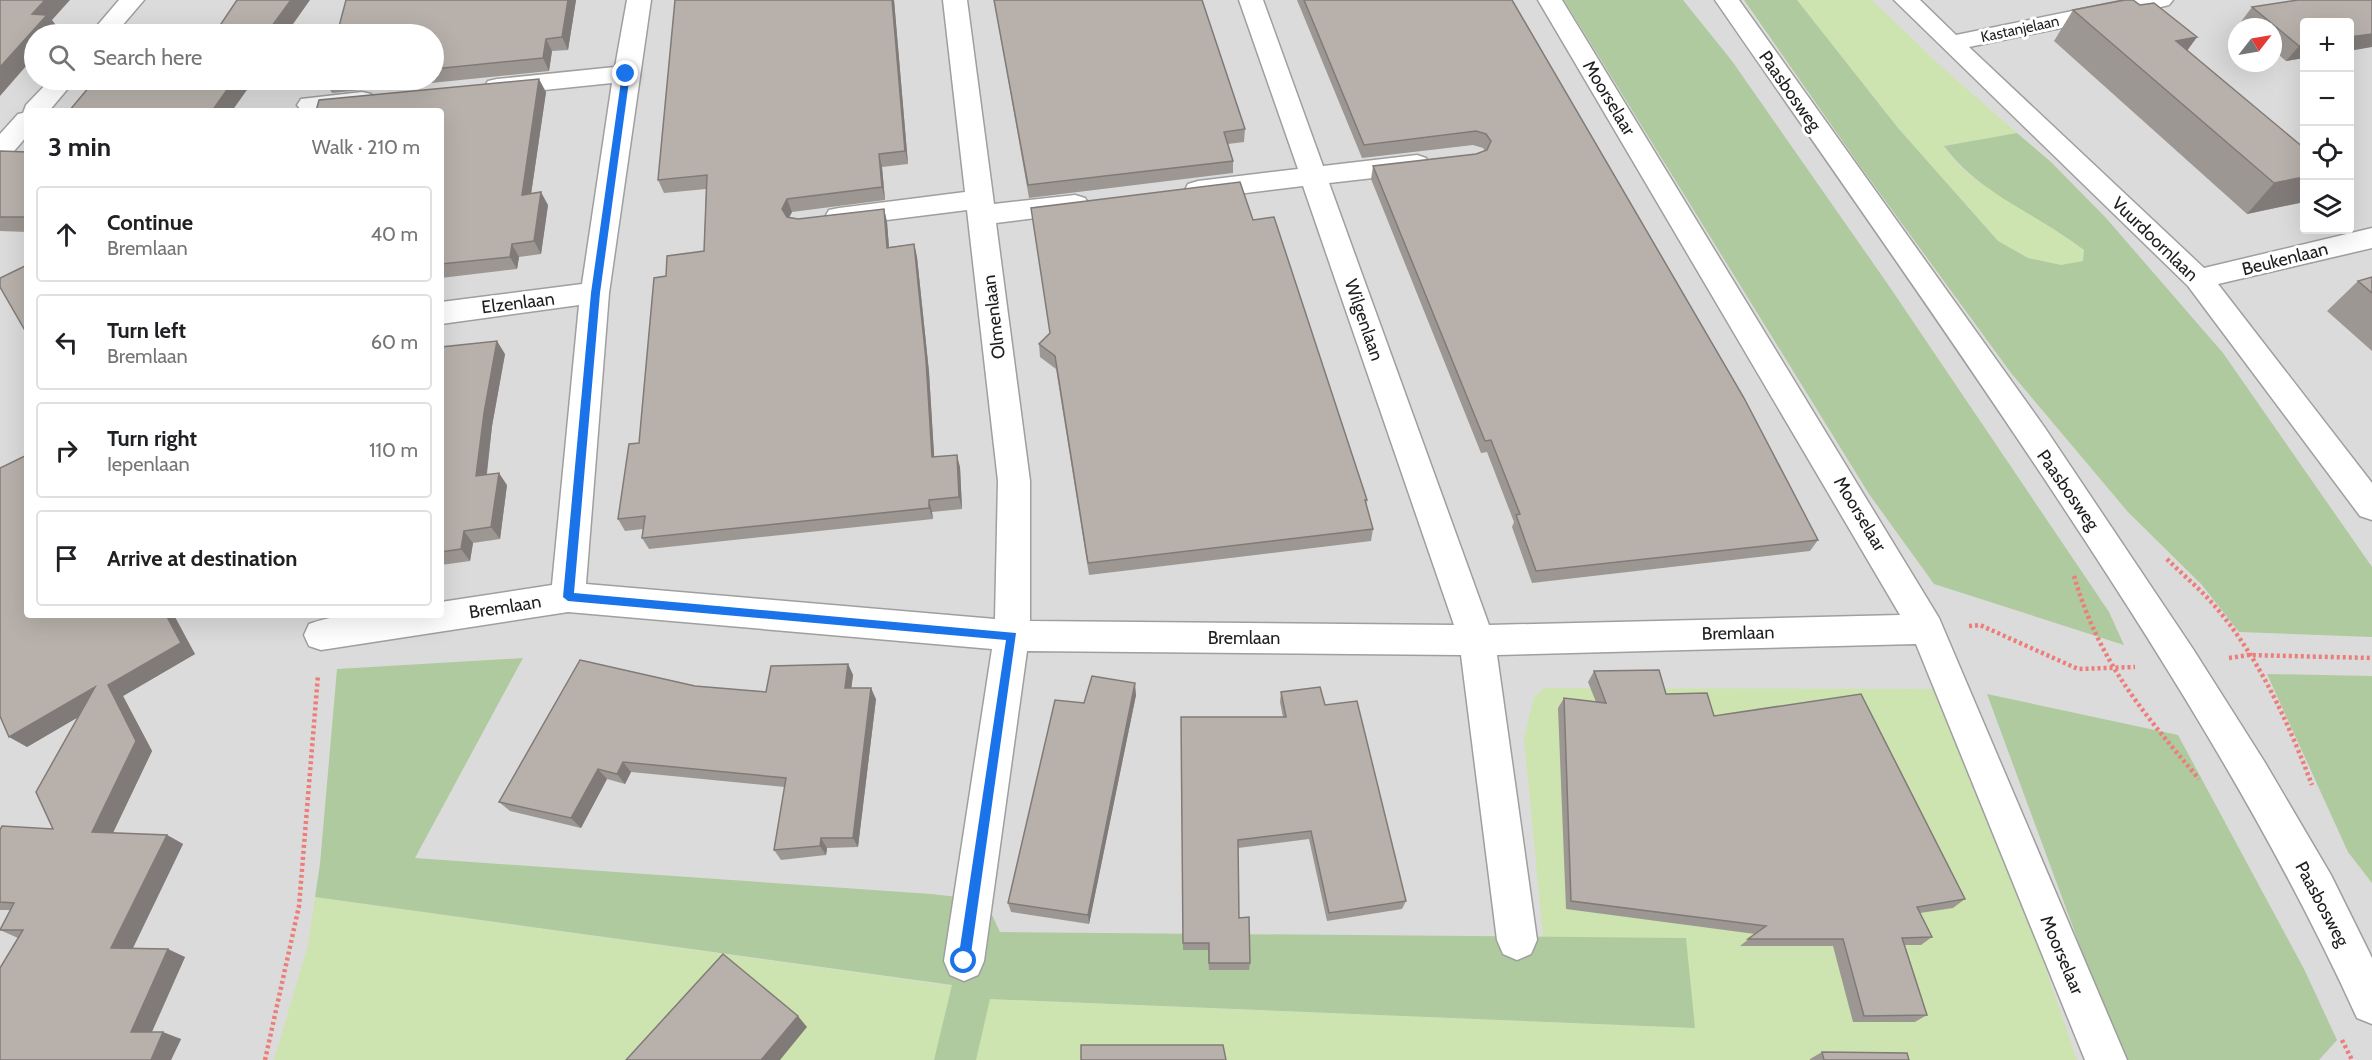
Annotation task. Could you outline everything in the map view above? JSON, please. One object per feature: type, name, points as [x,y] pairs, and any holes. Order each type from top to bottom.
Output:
[{"type":"street","points":[[111,24],[132,0]]},
{"type":"street","points":[[568,597],[595,293],[626,74],[639,0]]},
{"type":"street","name":"Olmenlaan","points":[[956,0],[1014,481],[1012,636]]},
{"type":"street","name":"Wilgenlaan","points":[[1251,0],[1477,640]]},
{"type":"street","name":"Moorselaar","points":[[1550,0],[1927,629],[2106,1060]]},
{"type":"street","name":"Paasbosweg","points":[[1727,0],[2094,526],[2183,662],[2318,891],[2372,1003]]},
{"type":"street","name":"Vuurdoornlaan","points":[[1906,0],[2198,279],[2372,507]]},
{"type":"street","name":"Kastanjelaan","points":[[1951,43],[2161,0]]},
{"type":"street","points":[[474,89],[626,74]]},
{"type":"street","points":[[38,108],[54,90]]},
{"type":"street","points":[[310,105],[380,98]]},
{"type":"street","points":[[0,152],[24,124]]},
{"type":"street","points":[[1172,193],[1439,161]]},
{"type":"street","points":[[814,220],[981,207],[1100,201]]},
{"type":"street","name":"Beukenlaan","points":[[2198,279],[2372,238]]},
{"type":"street","name":"Elzenlaan","points":[[444,313],[595,293]]},
{"type":"street","name":"Bremlaan","points":[[444,616],[568,597],[1012,636],[1477,640],[1927,629]]},
{"type":"street","name":"Bremlaan","points":[[321,635],[432,618]]},
{"type":"street","points":[[964,961],[1012,636]]},
{"type":"street","points":[[1477,640],[1517,940]]},
{"type":"path","points":[[265,1060],[300,906],[321,635]]},
{"type":"shaded area","points":[[0,0],[2372,0],[2372,1060],[0,1060]]},
{"type":"green space","points":[[1564,0],[1683,0],[1732,61],[1887,283],[2109,612],[2124,645],[1934,584],[1869,494]]},
{"type":"green space","points":[[1744,0],[1797,0],[1898,128],[1998,241],[2028,258],[2061,265],[2083,261],[2084,250],[1992,191],[1958,163],[1944,146],[2017,133],[2051,162],[2106,218],[2223,353],[2372,567],[2372,637],[2239,632],[2202,585],[2128,512],[2011,373],[1860,166]]},
{"type":"green space","points":[[1797,0],[1872,0],[1944,69],[2017,133],[1944,146],[1952,158],[1983,185],[2031,213],[2084,250],[2083,262],[2061,265],[2028,258],[1998,241],[1898,128]]},
{"type":"green space","points":[[523,658],[415,858],[931,894],[985,900],[1000,932],[1686,938],[1695,1028],[990,999],[976,1060],[934,1060],[952,985],[315,897],[320,864],[337,669]]},
{"type":"green space","points":[[2267,674],[2372,676],[2372,883],[2348,852]]},
{"type":"green space","points":[[1544,688],[1950,689],[2077,1060],[976,1060],[989,999],[1694,1028],[1685,938],[1543,937],[1524,738],[1534,697]]},
{"type":"green space","points":[[1987,694],[2178,735],[2304,969],[2337,1040],[2319,1060],[2122,1060]]},
{"type":"green space","points":[[315,897],[953,986],[934,1060],[274,1060],[308,945]]},
{"type":"building","points":[[0,0],[45,0],[32,14],[47,15],[39,24],[24,24],[24,40],[0,67]]},
{"type":"building","points":[[237,0],[291,0],[273,24],[221,24]]},
{"type":"building","points":[[346,0],[568,0],[562,37],[546,39],[543,58],[444,68],[444,24],[340,24]]},
{"type":"building","points":[[675,0],[892,0],[905,151],[879,154],[882,187],[787,199],[782,209],[787,217],[798,219],[884,209],[887,248],[914,244],[926,360],[932,457],[957,455],[959,497],[929,500],[929,508],[642,538],[645,516],[618,519],[629,444],[639,443],[654,278],[666,276],[667,256],[704,251],[707,175],[658,180]]},
{"type":"building","points":[[994,0],[1202,0],[1245,129],[1224,132],[1233,161],[1028,185]]},
{"type":"building","points":[[1304,0],[1512,0],[1744,398],[1818,540],[1536,571],[1516,515],[1520,514],[1491,440],[1485,441],[1373,166],[1476,154],[1487,150],[1491,141],[1486,134],[1476,131],[1364,145]]},
{"type":"building","points":[[2125,0],[2133,0],[2140,5],[2154,3],[2197,37],[2176,41],[2300,145],[2300,178],[2274,183],[2073,10]]},
{"type":"building","points":[[2298,0],[2372,0],[2372,34],[2354,36],[2354,18],[2300,18],[2299,46],[2282,32],[2282,18],[2265,18],[2252,7]]},
{"type":"building","points":[[539,79],[522,195],[541,192],[534,241],[512,244],[510,257],[444,264],[444,108],[317,108],[319,100],[444,90],[444,88]]},
{"type":"building","points":[[87,90],[227,90],[214,108],[72,108]]},
{"type":"building","points":[[0,151],[24,152],[24,217],[0,217]]},
{"type":"building","points":[[1240,182],[1253,220],[1274,217],[1367,500],[1365,500],[1373,529],[1088,563],[1055,356],[1039,344],[1050,333],[1031,208]]},
{"type":"building","points":[[24,266],[24,329],[0,287],[0,278]]},
{"type":"building","points":[[2372,277],[2372,293],[2358,281]]},
{"type":"building","points":[[497,341],[476,476],[499,473],[491,527],[464,531],[461,549],[444,552],[444,347]]},
{"type":"building","points":[[24,456],[24,618],[168,618],[181,643],[108,685],[136,741],[92,832],[167,835],[111,948],[168,949],[131,1032],[163,1032],[151,1060],[0,1060],[0,968],[23,930],[0,930],[14,903],[0,902],[0,830],[2,826],[53,829],[36,792],[95,687],[9,737],[0,716],[0,468]]},
{"type":"building","points":[[580,660],[695,686],[766,692],[771,666],[848,664],[845,688],[871,688],[853,838],[821,838],[820,846],[774,850],[786,778],[623,762],[617,774],[598,769],[571,818],[499,802]]},
{"type":"building","points":[[1659,670],[1666,694],[1707,693],[1714,716],[1861,694],[1965,899],[1917,907],[1932,937],[1902,938],[1927,1015],[1864,1016],[1843,939],[1748,939],[1766,926],[1571,901],[1564,698],[1606,703],[1594,671]]},
{"type":"building","points":[[1092,676],[1135,683],[1088,915],[1008,903],[1055,700],[1084,703]]},
{"type":"building","points":[[1320,687],[1325,705],[1357,701],[1406,901],[1329,913],[1311,831],[1238,840],[1239,918],[1249,917],[1250,963],[1209,963],[1209,943],[1183,943],[1181,717],[1286,717],[1281,692]]},
{"type":"building","points":[[723,954],[798,1016],[761,1060],[626,1060]]},
{"type":"building","points":[[1081,1045],[1223,1045],[1226,1060],[1081,1060]]},
{"type":"building","points":[[1822,1052],[1907,1053],[1909,1060],[1824,1060]]},
{"type":"route","points":[[626,74],[595,293],[568,597],[1012,636],[964,961]]}]
